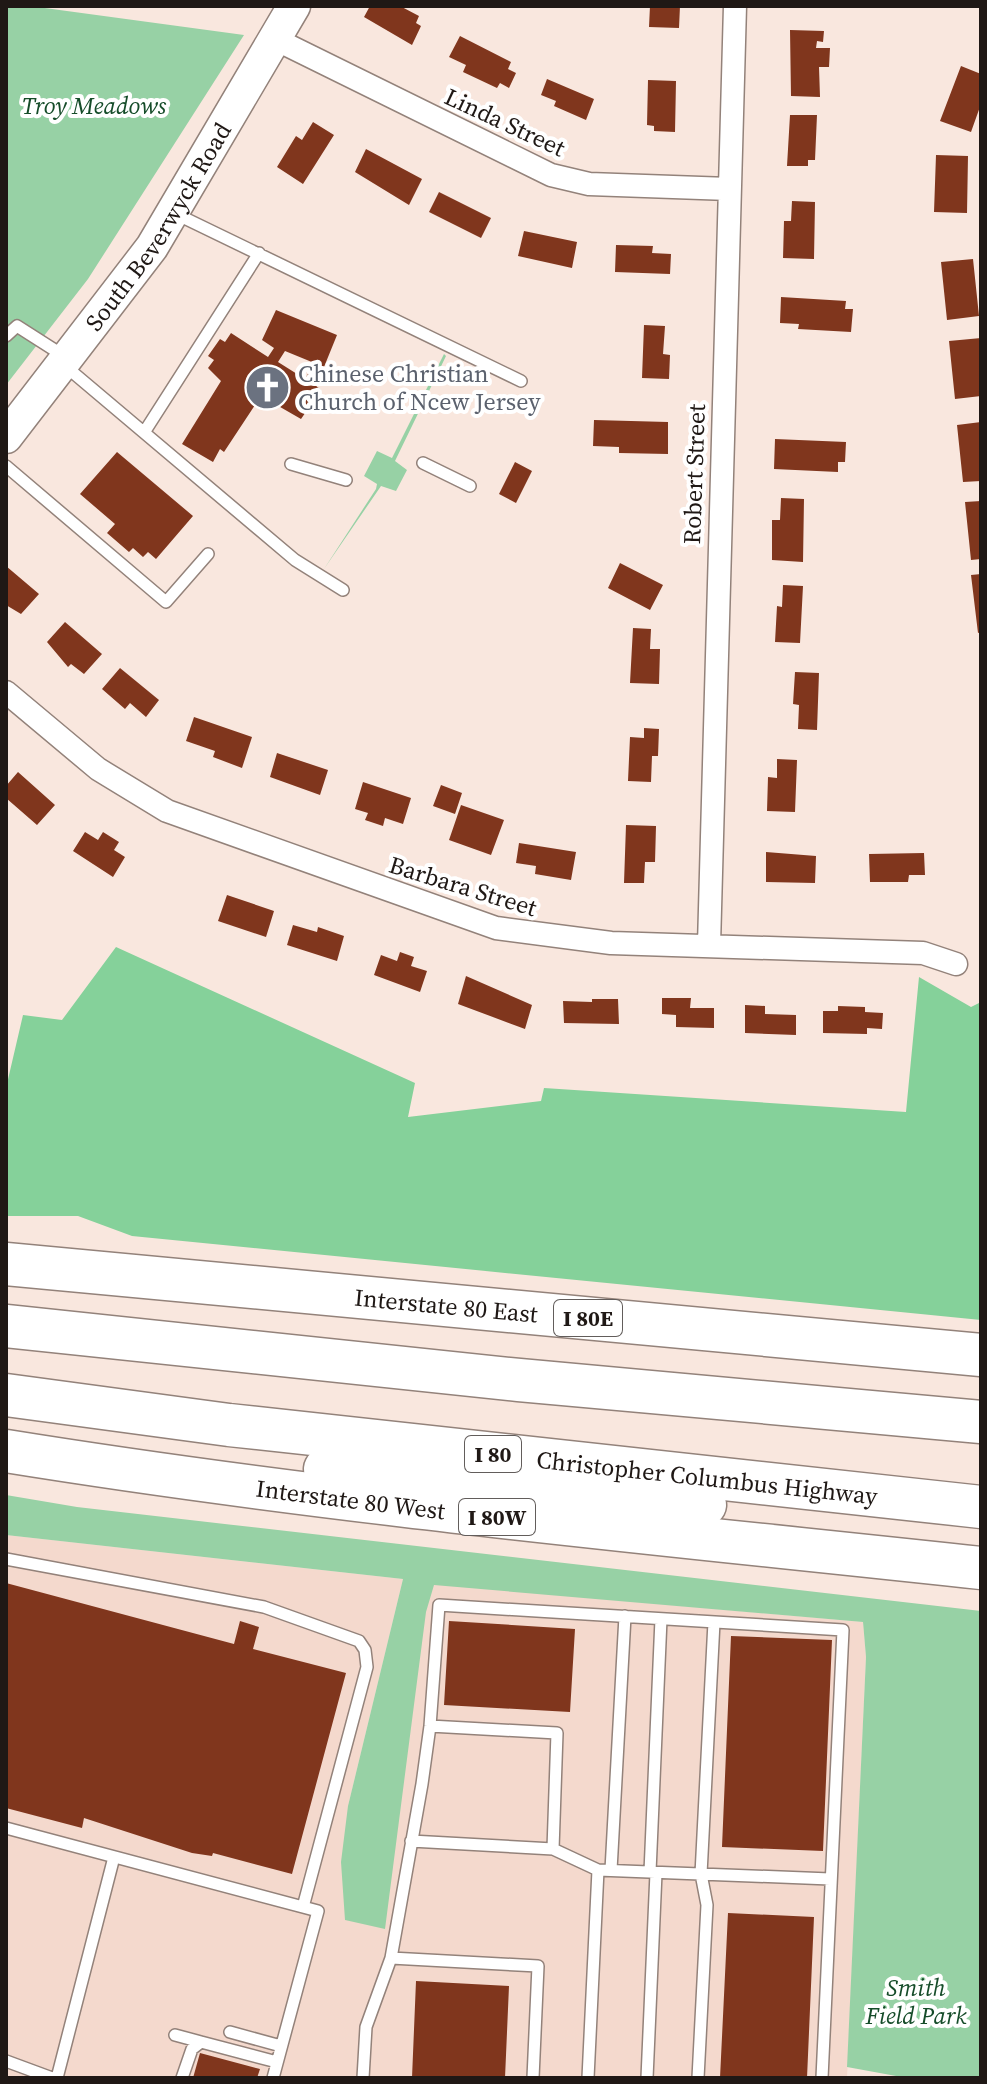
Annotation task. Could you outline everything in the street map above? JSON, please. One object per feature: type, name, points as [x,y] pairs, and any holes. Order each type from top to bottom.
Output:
[{"type":"highway","points":[[6,1245],[118,1273]]},
{"type":"highway","name":"Interstate 80 East","points":[[6,1264],[981,1355]]},
{"type":"highway","points":[[6,1326],[519,1380],[981,1422]]},
{"type":"highway","name":"Christopher Columbus Highway","points":[[6,1395],[229,1425],[981,1507]]},
{"type":"highway","points":[[6,1433],[255,1463],[981,1530]]},
{"type":"highway","name":"Interstate 80 West","points":[[6,1451],[166,1477],[402,1507],[981,1568]]},
{"type":"highway","points":[[6,1476],[102,1488],[166,1477]]},
{"type":"main road","name":"South Beverwyck Road","points":[[8,431],[66,362],[174,213],[294,6]]},
{"type":"street","name":"Robert Street","points":[[709,945],[735,6]]},
{"type":"street","name":"Linda Street","points":[[275,39],[551,175],[589,184],[729,189]]},
{"type":"street","name":"Barbara Street","points":[[6,692],[132,792],[214,831],[496,928],[577,941],[923,953],[956,964]]},
{"type":"lane","points":[[174,213],[521,381]]},
{"type":"lane","points":[[145,431],[259,253]]},
{"type":"lane","points":[[6,336],[17,326],[26,328],[295,560],[343,590]]},
{"type":"lane","points":[[423,463],[470,486]]},
{"type":"lane","points":[[291,464],[346,480]]},
{"type":"lane","points":[[6,466],[166,602],[208,554]]},
{"type":"lane","points":[[6,1559],[264,1607],[359,1641],[365,1650],[367,1667],[303,1907]]},
{"type":"lane","points":[[363,2078],[366,2027],[391,1958],[430,1726],[439,1605],[843,1630],[822,2078]]},
{"type":"lane","points":[[588,2078],[625,1616]]},
{"type":"lane","points":[[647,2078],[661,1619]]},
{"type":"lane","points":[[698,2078],[707,1905],[701,1874],[714,1622]]},
{"type":"lane","points":[[430,1726],[557,1733],[553,1849]]},
{"type":"lane","points":[[6,1828],[318,1911],[273,2078]]},
{"type":"lane","points":[[411,1841],[553,1849],[605,1870],[830,1879]]},
{"type":"lane","points":[[8,2078],[9,2062],[55,2078],[114,1857]]},
{"type":"lane","points":[[391,1958],[538,1966],[533,2078]]},
{"type":"lane","points":[[230,2032],[281,2046]]},
{"type":"lane","points":[[175,2035],[277,2062]]},
{"type":"lane","points":[[182,2078],[192,2049],[201,2042]]},
{"type":"shaded area","points":[[6,1535],[403,1579],[348,1806],[434,1584],[863,1622],[866,1657],[847,2078],[6,2078]]},
{"type":"green space","name":"Troy Meadows","points":[[6,6],[30,6],[244,35],[88,279],[6,385]]},
{"type":"green space","points":[[444,354],[446,356],[395,461],[407,470],[396,491],[381,486],[324,569],[376,489],[377,484],[364,476],[377,451],[392,458]]},
{"type":"green space","points":[[116,947],[415,1083],[408,1117],[541,1101],[544,1088],[906,1112],[919,977],[971,1007],[981,1002],[981,1320],[132,1236],[78,1216],[6,1216],[6,1088],[23,1015],[62,1020]]},
{"type":"green space","name":"Smith Field Park","points":[[6,1495],[77,1507],[981,1611],[981,2078],[907,2078],[847,2067],[866,1657],[863,1622],[434,1585],[426,1612],[385,1929],[345,1920],[341,1862],[348,1806],[403,1579],[6,1535]]},
{"type":"building","points":[[370,6],[400,6],[419,16],[416,23],[421,26],[412,45],[364,17]]},
{"type":"building","points":[[650,6],[680,6],[679,28],[649,27]]},
{"type":"building","points":[[790,30],[824,31],[823,42],[817,41],[816,48],[830,48],[829,67],[819,67],[820,97],[791,96]]},
{"type":"building","points":[[460,36],[511,62],[508,69],[516,73],[509,88],[500,83],[497,88],[463,72],[466,65],[449,57]]},
{"type":"building","points":[[961,66],[981,74],[981,104],[971,132],[940,121]]},
{"type":"building","points":[[547,79],[594,99],[586,120],[554,106],[556,101],[541,95]]},
{"type":"building","points":[[648,80],[676,81],[675,132],[654,131],[654,126],[647,125]]},
{"type":"building","points":[[790,115],[817,115],[815,160],[808,160],[808,166],[787,166]]},
{"type":"building","points":[[313,122],[334,135],[303,184],[277,167],[296,136],[302,140]]},
{"type":"building","points":[[366,149],[422,179],[409,205],[355,172]]},
{"type":"building","points":[[936,155],[968,156],[967,213],[934,212]]},
{"type":"building","points":[[439,192],[491,218],[481,238],[429,212]]},
{"type":"building","points":[[792,201],[815,202],[814,259],[783,258],[784,221],[791,221]]},
{"type":"building","points":[[524,231],[577,242],[572,268],[518,256]]},
{"type":"building","points":[[616,245],[653,246],[652,253],[671,254],[670,274],[615,272]]},
{"type":"building","points":[[973,259],[979,316],[947,320],[941,262]]},
{"type":"building","points":[[781,297],[846,301],[845,309],[853,309],[851,332],[798,329],[799,324],[780,323]]},
{"type":"building","name":"Chinese Christian Church of Ncew Jersey","points":[[276,310],[337,335],[324,367],[285,351],[278,362],[305,379],[310,370],[321,374],[315,385],[321,390],[301,419],[261,396],[224,452],[220,449],[213,462],[182,444],[221,381],[208,368],[214,360],[208,356],[220,339],[225,342],[231,333],[268,357],[274,348],[262,340]]},
{"type":"building","points":[[644,325],[665,326],[663,354],[670,355],[669,379],[642,378]]},
{"type":"building","points":[[981,338],[981,396],[955,399],[949,341]]},
{"type":"building","points":[[594,420],[668,422],[668,454],[619,453],[619,447],[593,446]]},
{"type":"building","points":[[981,422],[981,481],[963,482],[957,425]]},
{"type":"building","points":[[775,439],[846,442],[845,462],[838,462],[838,472],[774,469]]},
{"type":"building","points":[[117,452],[193,516],[156,559],[148,552],[143,557],[133,548],[129,552],[107,533],[115,524],[80,494]]},
{"type":"building","points":[[515,462],[532,471],[516,503],[499,494]]},
{"type":"building","points":[[781,498],[804,499],[803,562],[772,560],[772,520],[780,520]]},
{"type":"building","points":[[981,501],[981,559],[971,560],[965,502]]},
{"type":"building","points":[[620,563],[663,585],[650,610],[608,588]]},
{"type":"building","points":[[6,566],[39,594],[21,614],[6,605]]},
{"type":"building","points":[[981,574],[981,632],[978,633],[971,575]]},
{"type":"building","points":[[783,585],[803,586],[800,643],[775,642],[777,606],[782,607]]},
{"type":"building","points":[[65,622],[102,654],[84,674],[71,664],[68,667],[47,642]]},
{"type":"building","points":[[633,628],[651,629],[650,649],[660,649],[659,684],[630,683]]},
{"type":"building","points":[[120,668],[159,700],[146,717],[130,703],[125,709],[102,689]]},
{"type":"building","points":[[795,672],[819,673],[817,730],[798,729],[799,705],[793,704]]},
{"type":"building","points":[[194,717],[252,737],[242,768],[213,757],[215,751],[186,741]]},
{"type":"building","points":[[644,728],[659,729],[658,756],[652,756],[651,782],[628,781],[630,737],[644,738]]},
{"type":"building","points":[[277,753],[328,770],[320,795],[270,777]]},
{"type":"building","points":[[777,759],[797,760],[795,812],[767,811],[768,777],[777,778]]},
{"type":"building","points":[[18,772],[55,805],[37,825],[6,798],[6,786]]},
{"type":"building","points":[[363,782],[411,798],[403,824],[385,818],[383,826],[365,820],[368,813],[355,809]]},
{"type":"building","points":[[441,785],[462,793],[455,814],[433,806]]},
{"type":"building","points":[[461,805],[504,820],[491,855],[449,840]]},
{"type":"building","points":[[626,825],[656,826],[655,862],[645,862],[644,883],[624,883]]},
{"type":"building","points":[[85,832],[98,840],[103,832],[119,842],[114,850],[125,857],[113,877],[73,851]]},
{"type":"building","points":[[519,843],[576,852],[571,880],[535,874],[536,866],[516,863]]},
{"type":"building","points":[[766,852],[816,856],[815,883],[766,882]]},
{"type":"building","points":[[924,853],[925,875],[909,875],[908,882],[870,882],[869,854]]},
{"type":"building","points":[[227,895],[274,911],[266,937],[218,921]]},
{"type":"building","points":[[293,925],[317,932],[318,927],[344,936],[337,961],[287,945]]},
{"type":"building","points":[[400,952],[414,957],[411,966],[427,971],[420,992],[374,975],[381,955],[397,961]]},
{"type":"building","points":[[466,976],[532,1005],[525,1029],[458,1004]]},
{"type":"building","points":[[662,998],[691,998],[690,1008],[714,1008],[714,1028],[676,1027],[676,1015],[662,1014]]},
{"type":"building","points":[[592,999],[618,999],[619,1024],[564,1023],[563,1001],[592,1002]]},
{"type":"building","points":[[745,1005],[765,1006],[765,1014],[796,1015],[796,1035],[745,1033]]},
{"type":"building","points":[[838,1006],[865,1007],[865,1012],[883,1013],[882,1029],[867,1028],[867,1034],[823,1033],[823,1011],[838,1011]]},
{"type":"building","points":[[6,1583],[234,1644],[240,1621],[259,1627],[253,1649],[346,1673],[292,1874],[213,1853],[212,1856],[192,1853],[84,1818],[82,1828],[6,1808]]},
{"type":"building","points":[[449,1621],[575,1629],[570,1712],[444,1705]]},
{"type":"building","points":[[731,1636],[832,1640],[823,1851],[722,1847]]},
{"type":"building","points":[[728,1913],[814,1917],[807,2078],[720,2078]]},
{"type":"building","points":[[416,1981],[509,1986],[505,2078],[412,2078]]},
{"type":"building","points":[[200,2053],[260,2069],[257,2078],[193,2078]]},
{"type":"place","name":"Chinese Christian Church of Ncew Jersey","points":[[267,387]]}]
